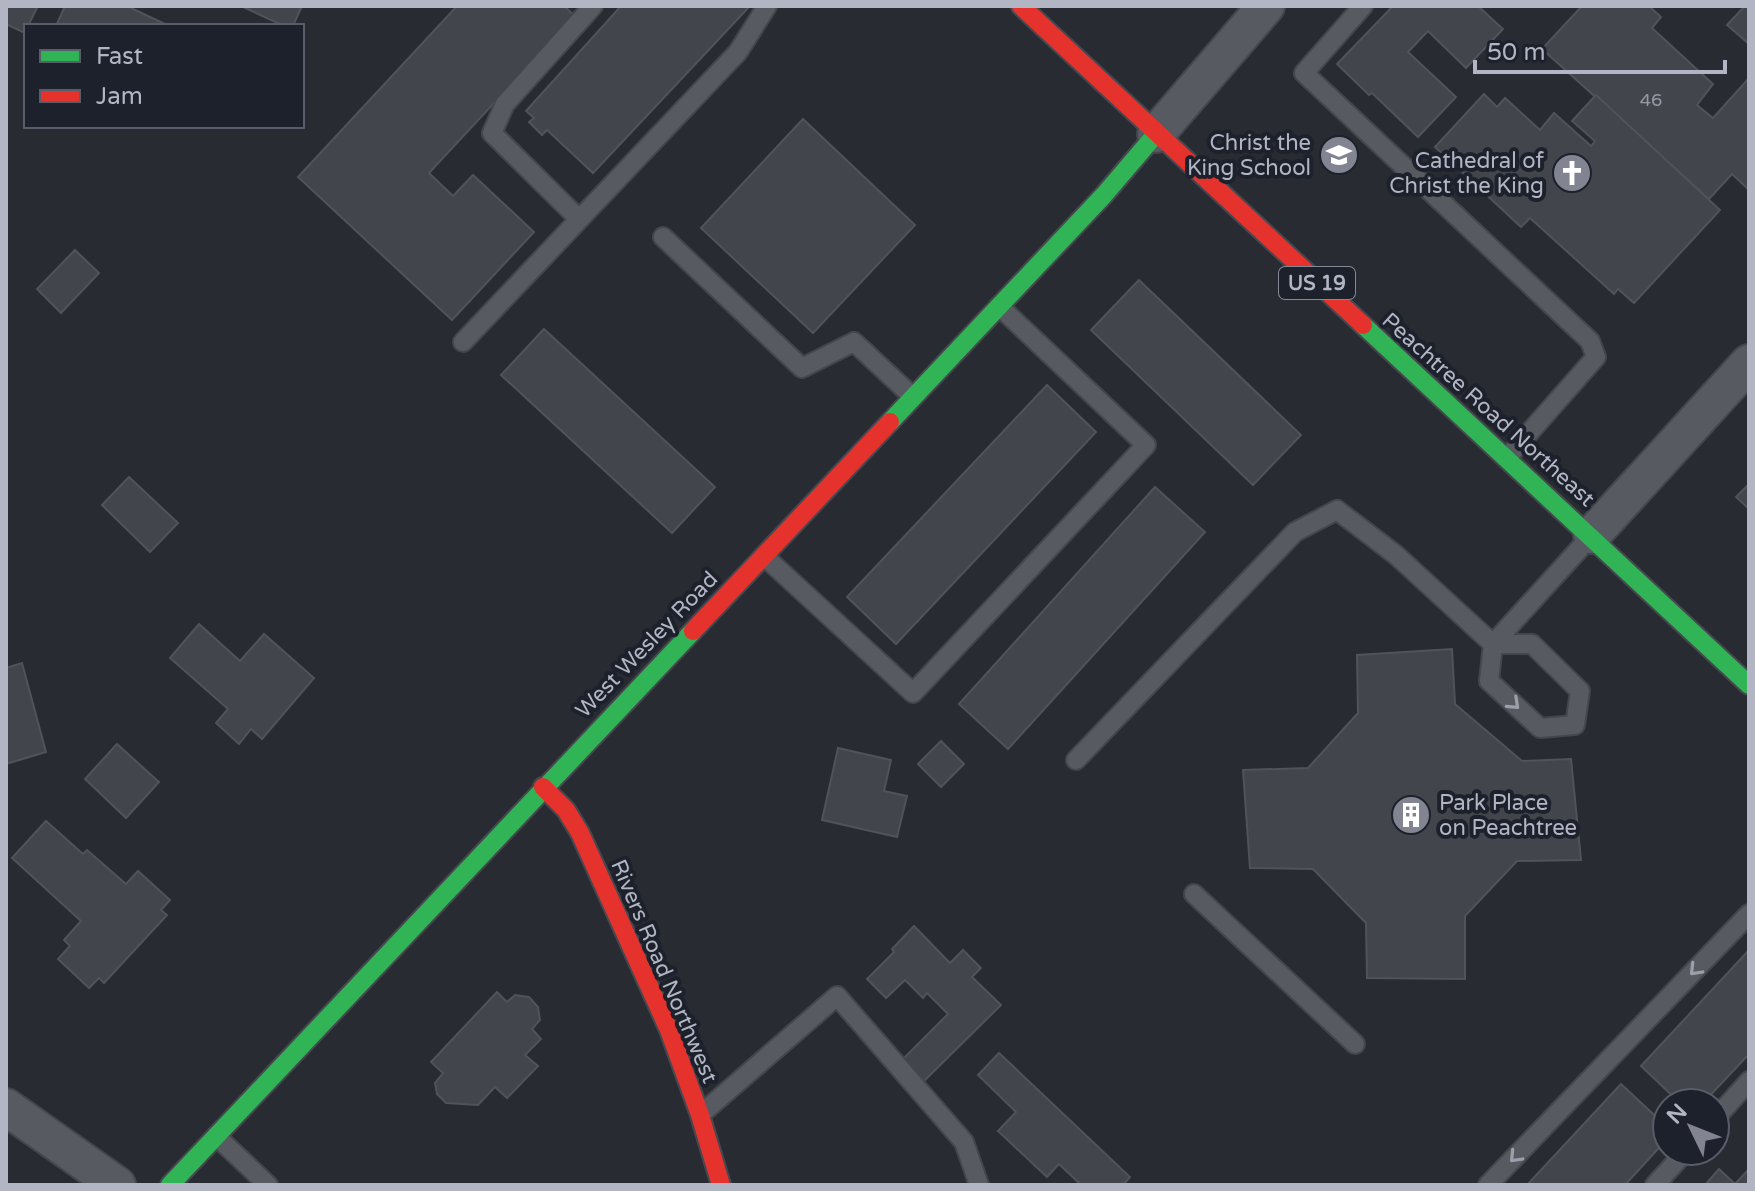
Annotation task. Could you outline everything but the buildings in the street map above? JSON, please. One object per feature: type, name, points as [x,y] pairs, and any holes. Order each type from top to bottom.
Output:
[{"type":"main road","name":"Peachtree Road Northeast","points":[[1021,6],[1592,535],[1749,685]]},
{"type":"main road","name":"West Wesley Road","points":[[170,1185],[1104,195],[1156,134]]},
{"type":"main road","name":"Rivers Road Northwest","points":[[543,787],[566,810],[580,833],[669,1030],[721,1185]]},
{"type":"street","points":[[1156,134],[1266,6]]},
{"type":"street","points":[[1592,535],[1749,363]]},
{"type":"street","points":[[6,1107],[117,1185]]},
{"type":"lane","points":[[579,219],[492,133],[505,104],[593,6]]},
{"type":"lane","points":[[463,342],[738,52],[767,6]]},
{"type":"lane","points":[[1363,6],[1304,73],[1590,341],[1596,357],[1507,458]]},
{"type":"lane","points":[[663,237],[802,368],[854,342],[913,397]]},
{"type":"lane","points":[[764,556],[913,693],[924,682],[1146,445],[999,306]]},
{"type":"lane","points":[[1076,760],[1295,532],[1337,510],[1396,555],[1493,644],[1532,644],[1580,691],[1575,725],[1540,728],[1489,681],[1493,644],[1592,535]]},
{"type":"lane","points":[[1194,894],[1355,1044]]},
{"type":"lane","points":[[1488,1185],[1749,914]]},
{"type":"lane","points":[[700,1115],[837,996],[964,1142],[979,1185]]},
{"type":"lane","points":[[1731,1101],[1749,1081]]},
{"type":"lane","points":[[216,1136],[268,1185]]},
{"type":"lane","points":[[1655,1185],[1671,1167]]},
{"type":"traffic: fast","points":[[890,422],[1104,195],[1156,134]]},
{"type":"traffic: fast","points":[[1363,325],[1749,685]]},
{"type":"traffic: fast","points":[[170,1185],[693,631]]},
{"type":"traffic: jam","points":[[1021,6],[1363,325]]},
{"type":"traffic: jam","points":[[693,631],[890,422]]},
{"type":"traffic: jam","points":[[543,787],[566,810],[580,833],[669,1030],[721,1185]]},
{"type":"place","name":"Christ the King School","points":[[1339,155]]},
{"type":"place","name":"Cathedral of Christ the King","points":[[1572,173]]},
{"type":"place","name":"Park Place on Peachtree","points":[[1411,815]]}]
